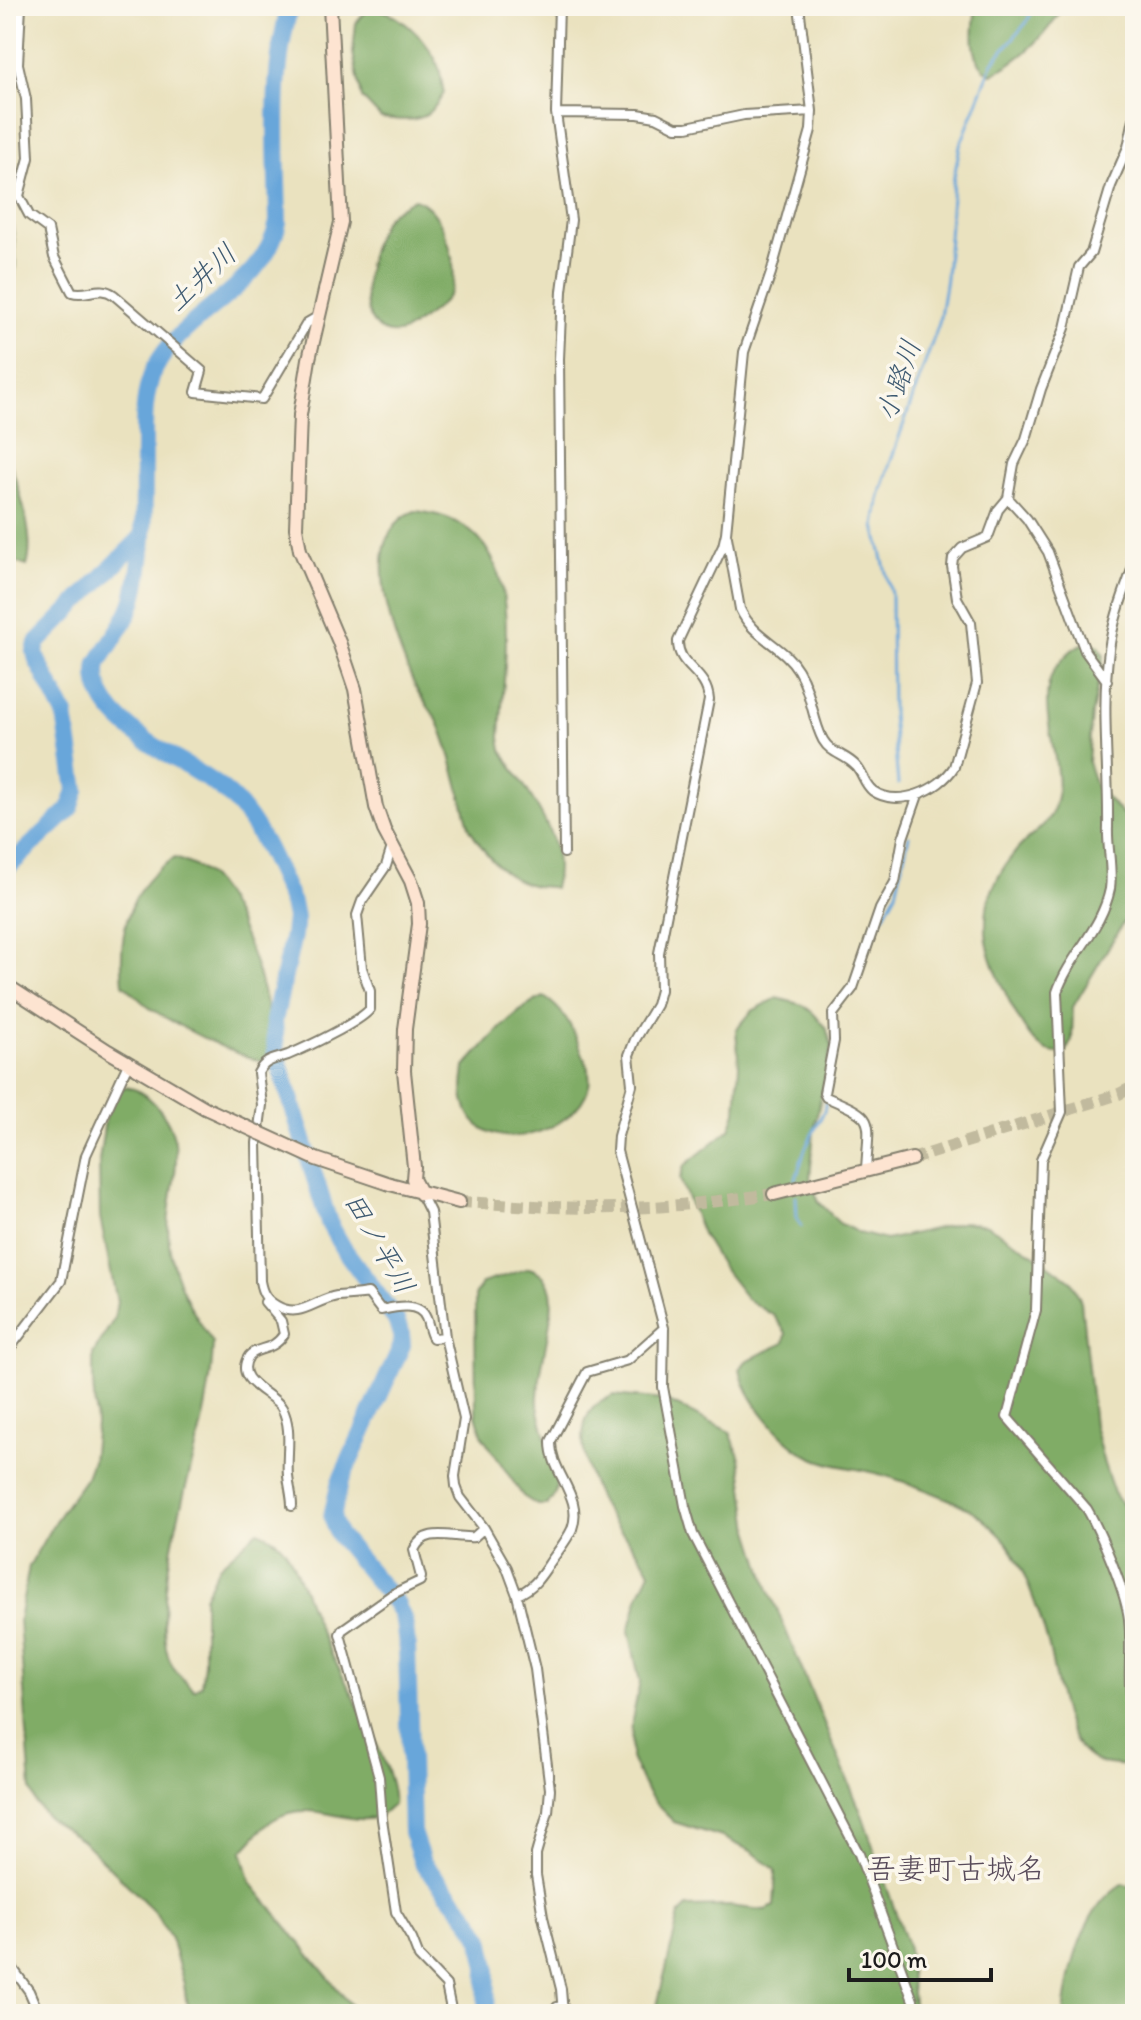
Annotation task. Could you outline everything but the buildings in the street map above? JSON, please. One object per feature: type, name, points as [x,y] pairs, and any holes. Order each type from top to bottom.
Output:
[{"type":"street","points":[[21,6],[18,64],[26,99],[29,158],[19,190],[23,206],[36,222],[48,229],[54,257],[74,294],[108,290],[202,371],[196,392],[262,399],[307,323],[319,316]]},
{"type":"street","points":[[330,6],[341,222],[300,415],[296,528],[300,550],[339,642],[355,689],[376,807],[392,847],[411,881],[418,903],[419,924],[405,1029],[404,1071],[413,1179],[430,1212],[445,1337],[464,1419],[456,1486],[460,1497],[484,1528],[507,1568],[517,1595],[535,1669],[550,1789],[548,1812],[536,1854],[536,1875],[563,2010]]},
{"type":"street","points":[[559,6],[556,113],[571,220],[562,291],[559,359],[564,853]]},
{"type":"street","points":[[799,6],[812,111],[811,130],[771,273],[744,352],[723,546],[678,641],[677,649],[682,658],[704,680],[709,700],[659,953],[660,990],[656,1005],[629,1055],[632,1085],[618,1136],[621,1166],[664,1328],[663,1387],[693,1534],[859,1854],[918,2014]]},
{"type":"street","points":[[556,113],[638,114],[656,117],[676,127],[687,127],[744,115],[812,111]]},
{"type":"street","points":[[726,533],[740,609],[768,644],[787,655],[798,669],[824,743],[857,766],[874,792],[890,797],[918,795],[946,776],[954,767],[977,683],[971,623],[957,598],[953,558],[962,548],[988,537],[998,510],[1008,498],[1014,464],[1026,439],[1041,389],[1065,328],[1079,267],[1091,253],[1111,186],[1128,147],[1135,114]]},
{"type":"street","points":[[1008,498],[1027,519],[1048,552],[1085,651],[1107,681]]},
{"type":"street","points":[[1135,561],[1110,646],[1107,681],[1105,708],[1111,885],[1084,948],[1062,979],[1057,992],[1062,1112],[1041,1160],[1036,1310],[1007,1417],[1087,1509],[1097,1526],[1129,1619],[1129,1688],[1135,1718]]},
{"type":"street","points":[[866,1170],[866,1117],[826,1097],[824,1093],[834,1041],[833,1014],[853,988],[880,909],[895,882],[903,838],[918,795]]},
{"type":"street","points":[[292,1506],[288,1433],[283,1411],[276,1400],[258,1389],[248,1374],[248,1358],[252,1353],[274,1346],[284,1334],[281,1321],[263,1300],[262,1294],[257,1143],[262,1105],[258,1073],[264,1063],[358,1020],[370,1009],[370,991],[362,968],[357,915],[362,901],[386,866],[392,847]]},
{"type":"street","points":[[6,985],[128,1064],[205,1108],[316,1159],[421,1194],[459,1202]]},
{"type":"street","points":[[6,1353],[61,1281],[86,1155],[128,1064]]},
{"type":"street","points":[[774,1194],[912,1159]]},
{"type":"street","points":[[262,1294],[278,1307],[297,1311],[337,1296],[368,1293],[387,1309],[406,1306],[421,1311],[426,1316],[433,1338],[445,1337]]},
{"type":"street","points":[[517,1595],[535,1584],[571,1531],[575,1517],[574,1503],[554,1465],[551,1441],[583,1377],[595,1368],[628,1360],[664,1328]]},
{"type":"street","points":[[452,2014],[446,1985],[419,1957],[396,1912],[379,1777],[340,1640],[342,1630],[390,1596],[420,1581],[414,1550],[419,1541],[438,1534],[474,1537],[484,1528]]},
{"type":"street","points":[[6,1959],[29,1991],[39,2014]]},
{"type":"street","points":[[553,2014],[557,2007],[563,2010]]},
{"type":"green space","points":[[976,6],[1064,6],[1033,45],[992,74],[984,69],[976,53],[973,34]]},
{"type":"green space","points":[[370,7],[402,21],[421,38],[435,58],[444,93],[425,115],[411,120],[381,118],[362,98],[353,53],[356,23]]},
{"type":"green space","points":[[414,199],[433,212],[446,236],[453,264],[452,288],[444,301],[406,330],[386,332],[375,325],[368,312],[366,278],[370,259],[381,227],[391,213]]},
{"type":"green space","points":[[6,209],[15,248],[12,288],[6,284]]},
{"type":"green space","points":[[6,448],[27,523],[27,566],[6,559]]},
{"type":"green space","points":[[415,511],[453,521],[479,539],[495,566],[504,598],[506,633],[500,738],[502,750],[533,798],[550,833],[557,869],[554,888],[524,883],[505,872],[489,857],[470,829],[439,724],[416,688],[399,646],[385,593],[383,566],[386,543],[396,524]]},
{"type":"green space","points":[[1089,643],[1099,646],[1104,656],[1092,713],[1088,762],[1096,786],[1135,828],[1135,903],[1073,1007],[1072,1040],[1065,1053],[1057,1053],[1037,1044],[1014,1011],[990,952],[986,936],[987,913],[989,898],[1004,867],[1052,813],[1058,790],[1048,721],[1048,687],[1054,670],[1067,655],[1078,646]]},
{"type":"green space","points":[[175,858],[208,875],[221,891],[245,937],[269,1017],[271,1062],[244,1056],[193,1033],[151,1009],[123,984],[122,947],[130,912],[146,882]]},
{"type":"green space","points":[[544,997],[561,1012],[573,1031],[587,1066],[589,1086],[581,1103],[566,1118],[548,1128],[528,1135],[508,1136],[489,1132],[474,1122],[465,1104],[465,1067],[511,1018]]},
{"type":"green space","points":[[777,998],[803,1005],[813,1013],[826,1027],[832,1046],[814,1129],[810,1180],[819,1202],[839,1223],[859,1233],[886,1240],[964,1222],[987,1225],[1071,1281],[1081,1301],[1094,1425],[1114,1493],[1135,1517],[1135,1766],[1098,1762],[1088,1756],[1071,1734],[1048,1643],[1029,1588],[1010,1547],[992,1527],[971,1510],[924,1489],[867,1471],[826,1463],[800,1451],[767,1419],[749,1394],[740,1369],[746,1361],[784,1343],[786,1333],[774,1316],[747,1299],[722,1267],[703,1236],[680,1179],[684,1166],[730,1129],[736,1112],[739,1065],[736,1030],[752,1011]]},
{"type":"green space","points":[[123,1087],[147,1096],[167,1120],[174,1136],[175,1170],[168,1224],[171,1257],[185,1296],[213,1343],[206,1405],[170,1558],[164,1622],[168,1656],[190,1687],[194,1690],[201,1685],[204,1597],[219,1566],[258,1531],[280,1544],[294,1567],[320,1631],[377,1744],[392,1788],[393,1804],[380,1815],[368,1819],[316,1812],[287,1813],[269,1823],[242,1851],[251,1883],[358,2014],[188,2014],[184,1984],[171,1939],[155,1912],[82,1840],[49,1819],[36,1804],[31,1790],[19,1620],[29,1566],[86,1477],[92,1461],[96,1424],[93,1354],[114,1319],[117,1302],[100,1218],[99,1161],[107,1105]]},
{"type":"green space","points":[[529,1268],[545,1278],[552,1298],[538,1391],[540,1414],[556,1476],[554,1496],[547,1505],[537,1505],[523,1496],[483,1437],[476,1415],[475,1296],[482,1283]]},
{"type":"green space","points":[[613,1395],[665,1400],[730,1432],[740,1458],[750,1530],[769,1590],[863,1817],[908,1949],[914,2014],[655,2014],[679,1915],[687,1907],[728,1906],[765,1910],[774,1906],[776,1870],[751,1851],[722,1837],[674,1822],[656,1804],[631,1758],[632,1720],[640,1682],[629,1631],[639,1595],[650,1572],[601,1503],[590,1476],[584,1446],[587,1418],[595,1406]]},
{"type":"green space","points":[[1122,1884],[1135,1888],[1135,2014],[1064,2014],[1074,1960],[1087,1924],[1108,1895]]},
{"type":"waterway","name":"田ノ平川","points":[[290,6],[277,86],[278,222],[270,245],[257,265],[241,283],[185,330],[168,348],[151,377],[144,417],[144,523],[138,580],[128,615],[98,663],[99,686],[109,706],[126,725],[235,801],[260,836],[292,903],[295,918],[293,935],[274,1021],[276,1053],[329,1223],[343,1248],[396,1320],[402,1345],[340,1482],[332,1516],[338,1534],[397,1605],[404,1621],[412,1832],[422,1862],[470,1919],[481,1938],[487,1967],[486,2014]]},
{"type":"waterway","name":"小路川","points":[[898,784],[892,714],[891,594],[875,526],[879,500],[939,323],[946,278],[953,182],[960,146],[993,62],[1027,22],[1034,6]]},
{"type":"waterway","points":[[6,869],[70,809],[76,790],[65,715],[37,660],[37,643],[142,537]]},
{"type":"waterway","name":"小路川","points":[[880,922],[896,893],[909,836]]},
{"type":"waterway","name":"小路川","points":[[796,1179],[826,1100]]},
{"type":"waterway","name":"小路川","points":[[796,1196],[797,1218],[801,1226]]},
{"type":"tunnel","points":[[912,1159],[1119,1094],[1135,1086]]},
{"type":"tunnel","points":[[459,1202],[634,1208],[774,1194]]},
{"type":"district","name":"吾妻町古城名","points":[[956,1868]]},
{"type":"water label","name":"土井川","points":[[201,277]]}]
